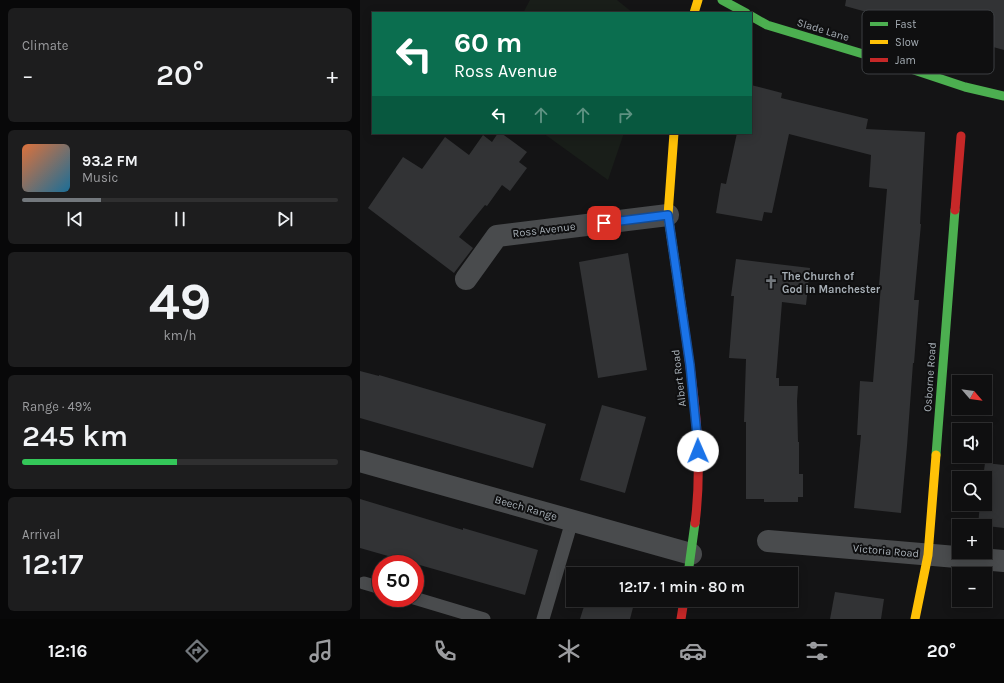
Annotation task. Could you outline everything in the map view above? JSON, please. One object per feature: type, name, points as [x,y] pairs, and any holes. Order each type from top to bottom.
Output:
[{"type":"street","points":[[694,12],[698,0]]},
{"type":"street","points":[[722,0],[744,12]]},
{"type":"street","name":"Slade Lane","points":[[752,17],[767,25],[862,54]]},
{"type":"street","name":"Slade Lane","points":[[926,74],[966,87],[1004,96]]},
{"type":"street","name":"Albert Road","points":[[674,134],[668,215],[690,365],[697,435],[698,499],[690,564]]},
{"type":"street","name":"Osborne Road","points":[[915,619],[928,554],[961,136]]},
{"type":"street","name":"Ross Avenue","points":[[466,279],[498,236],[668,215]]},
{"type":"street","name":"Beech Range","points":[[360,461],[572,521],[690,564]]},
{"type":"street","name":"Victoria Road","points":[[768,541],[1004,561]]},
{"type":"street","points":[[681,619],[683,607]]},
{"type":"lane","points":[[543,619],[572,521]]},
{"type":"lane","points":[[364,583],[372,585]]},
{"type":"lane","points":[[424,601],[484,619]]},
{"type":"shaded area","points":[[530,0],[617,0],[632,12],[524,12]]},
{"type":"shaded area","points":[[544,134],[624,134],[608,180]]},
{"type":"building","points":[[846,0],[1004,0],[1004,50],[994,47],[994,10],[862,11],[845,6]]},
{"type":"building","points":[[752,85],[782,93],[781,98],[868,119],[866,129],[925,132],[921,224],[914,300],[919,300],[901,513],[854,508],[861,435],[857,435],[860,381],[873,382],[887,189],[869,187],[871,155],[789,134],[772,213],[764,212],[762,221],[716,213],[721,183],[726,184],[737,134],[752,134]]},
{"type":"building","points":[[497,134],[502,134],[527,152],[519,162],[527,168],[510,191],[502,185],[487,206],[485,205],[459,237],[473,248],[454,273],[368,208],[403,157],[422,169],[445,137],[469,155],[483,135],[492,142]]},
{"type":"building","points":[[628,253],[647,370],[598,378],[579,262]]},
{"type":"building","points":[[736,259],[810,268],[806,305],[782,302],[776,378],[779,378],[779,386],[798,386],[799,474],[803,474],[803,497],[798,497],[798,502],[764,502],[764,499],[746,499],[746,422],[744,422],[746,359],[729,358],[734,296],[731,296]]},
{"type":"building","points":[[360,371],[379,375],[546,424],[533,468],[360,418]]},
{"type":"building","points":[[602,405],[646,417],[625,493],[580,480]]},
{"type":"building","points":[[985,463],[1004,465],[1004,528],[992,527],[992,519],[979,519],[979,511],[992,511],[992,471],[984,471]]},
{"type":"building","points":[[360,499],[463,530],[463,528],[538,550],[525,595],[424,566],[424,555],[385,555],[360,548]]},
{"type":"building","points":[[835,592],[884,599],[881,619],[830,619]]},
{"type":"building","points":[[584,607],[633,607],[630,619],[580,619]]},
{"type":"traffic: fast","points":[[722,0],[744,12]]},
{"type":"traffic: fast","points":[[752,17],[767,25],[862,54]]},
{"type":"traffic: fast","points":[[926,74],[965,87],[1004,96]]},
{"type":"traffic: fast","points":[[936,455],[955,210]]},
{"type":"traffic: fast","points":[[689,567],[695,523]]},
{"type":"traffic: slow","points":[[694,12],[698,0]]},
{"type":"traffic: slow","points":[[674,134],[668,215],[683,317]]},
{"type":"traffic: slow","points":[[915,619],[928,555],[936,455]]},
{"type":"traffic: jam","points":[[955,210],[961,136]]},
{"type":"traffic: jam","points":[[683,317],[694,394],[698,446],[695,523]]},
{"type":"traffic: jam","points":[[681,619],[683,607]]},
{"type":"place","name":"The Church of God in Manchester","points":[[771,282]]},
{"type":"route","points":[[604,223],[668,215],[690,365],[698,451]]}]
